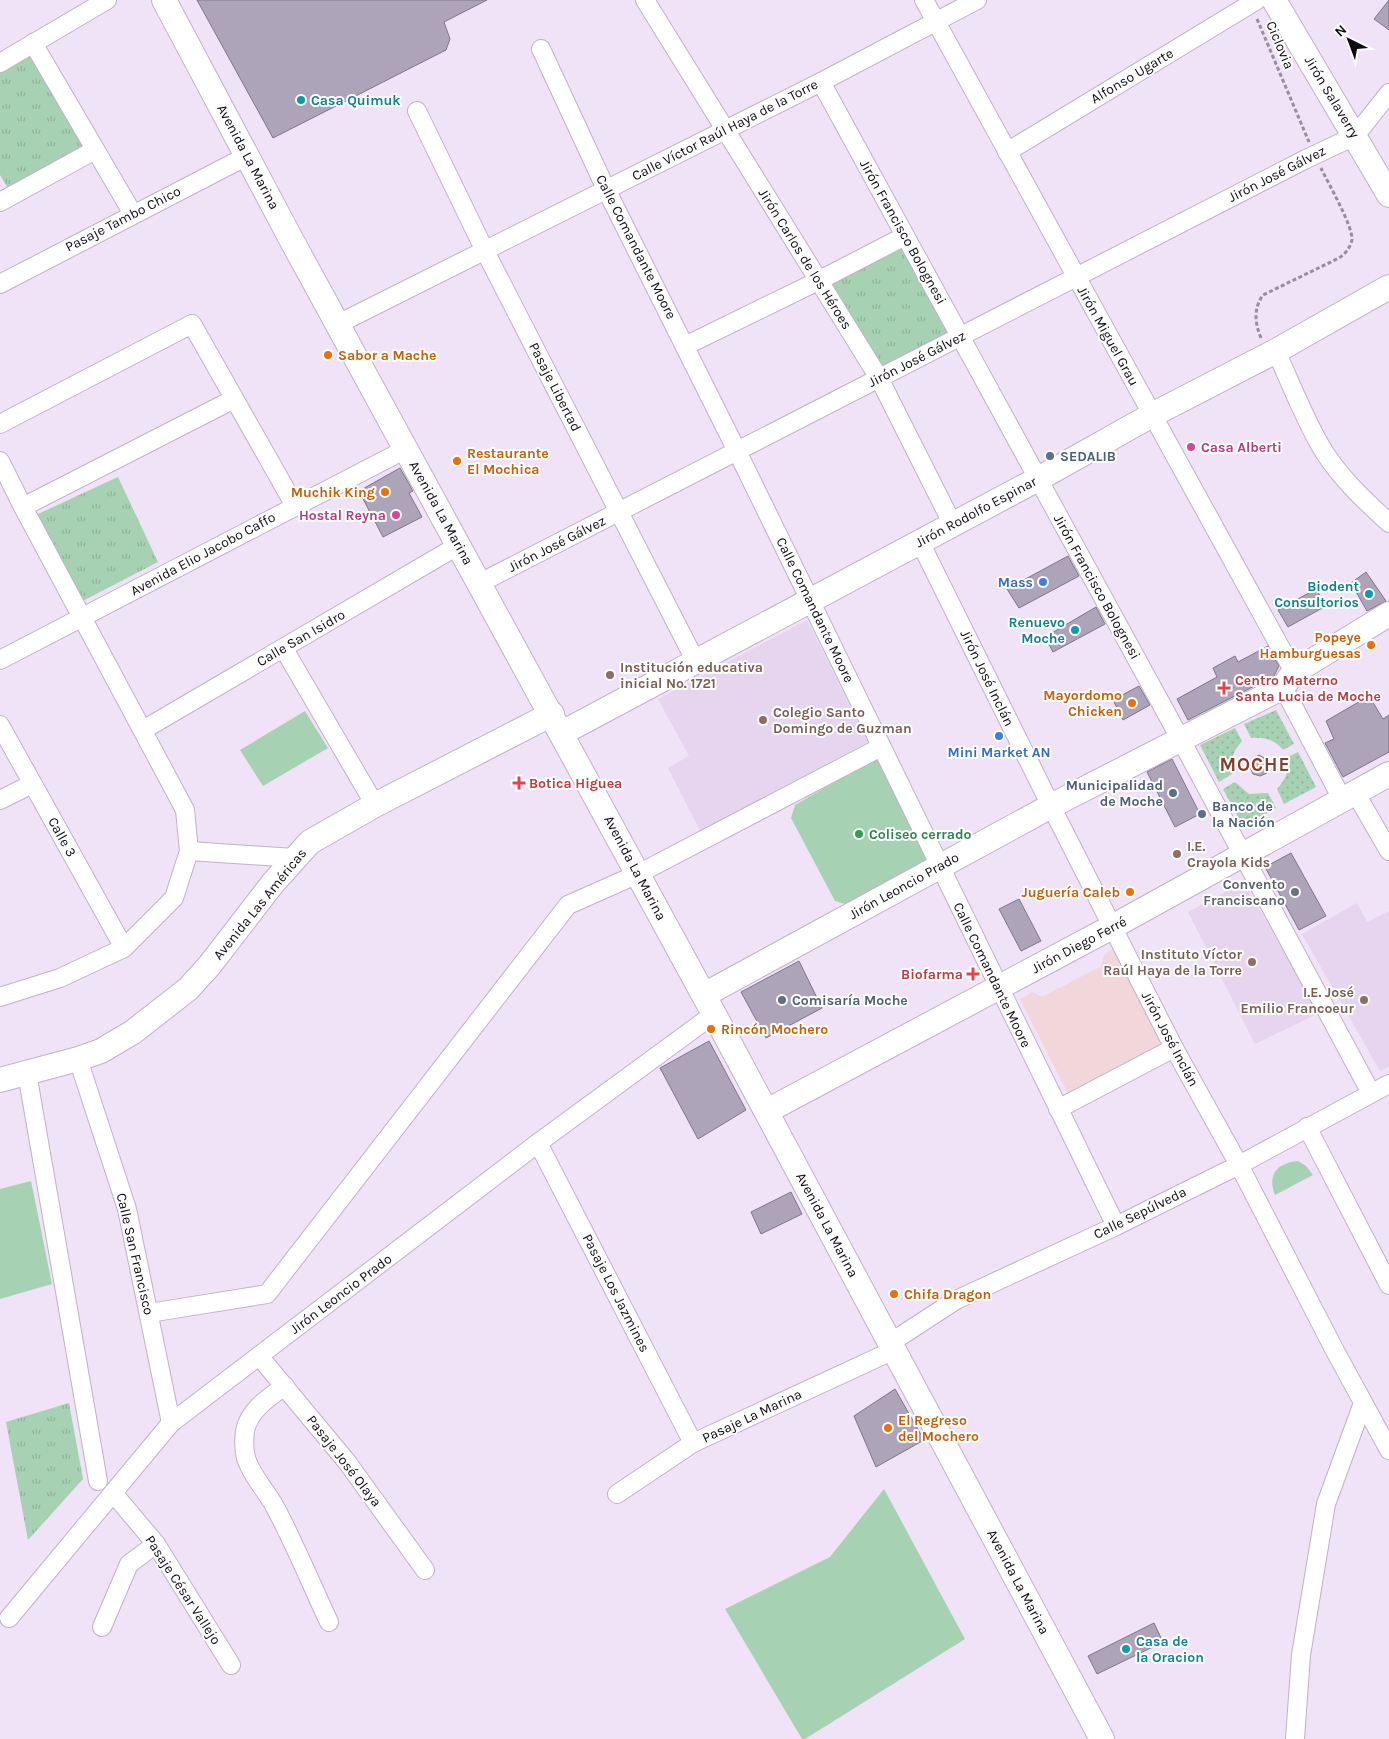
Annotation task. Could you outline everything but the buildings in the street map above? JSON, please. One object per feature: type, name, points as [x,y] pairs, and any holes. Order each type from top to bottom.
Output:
[{"type":"street","points":[[0,63],[107,0]]},
{"type":"street","name":"Avenida La Marina","points":[[164,0],[338,324],[709,1004],[1102,1739]]},
{"type":"street","name":"Jirón Carlos de los Héroes","points":[[646,0],[818,282],[879,378],[953,525]]},
{"type":"street","name":"Jirón Miguel Grau","points":[[924,0],[1152,415],[1348,795],[1389,851]]},
{"type":"street","name":"Calle Víctor Raúl Haya de la Torre","points":[[338,324],[821,82],[977,0]]},
{"type":"street","name":"Jirón Salaverry","points":[[1274,0],[1389,195]]},
{"type":"street","name":"Alfonso Ugarte","points":[[1007,152],[1254,2]]},
{"type":"street","points":[[33,43],[132,214]]},
{"type":"street","name":"Calle Comandante Moore","points":[[541,49],[606,189],[737,451],[1116,1226]]},
{"type":"street","name":"Jirón Francisco Bolognesi","points":[[821,82],[1181,740],[1371,1093]]},
{"type":"street","points":[[1355,136],[1389,93]]},
{"type":"street","name":"Pasaje Libertad","points":[[417,112],[485,251],[696,662]]},
{"type":"street","name":"Jirón José Gálvez","points":[[480,583],[960,336],[1355,136]]},
{"type":"street","points":[[0,202],[95,150]]},
{"type":"street","name":"Pasaje Tambo Chico","points":[[0,284],[247,156]]},
{"type":"street","points":[[685,346],[818,282],[905,236]]},
{"type":"street","name":"Jirón Rodolfo Espinar","points":[[557,723],[696,662],[1038,479],[1152,415],[1275,356],[1389,287]]},
{"type":"street","points":[[0,424],[192,324],[295,506]]},
{"type":"street","points":[[1275,356],[1320,446],[1335,467],[1367,503],[1389,523]]},
{"type":"street","points":[[23,507],[234,399]]},
{"type":"street","name":"Avenida Elio Jacobo Caffo","points":[[0,660],[406,449]]},
{"type":"street","points":[[0,461],[185,810],[189,851],[174,898],[124,948],[60,978],[0,997]]},
{"type":"street","name":"Jirón José Inclán","points":[[920,542],[1174,1048],[1240,1165],[1389,1450]]},
{"type":"street","name":"Calle San Isidro","points":[[143,730],[459,545]]},
{"type":"street","name":"Jirón Leoncio Prado","points":[[9,1618],[171,1423],[538,1144],[709,1004],[940,866],[1051,806],[1181,740],[1288,679],[1389,614]]},
{"type":"street","points":[[284,649],[375,804]]},
{"type":"street","name":"Avenida Las Américas","points":[[0,1080],[101,1051],[133,1032],[188,989],[210,966],[273,883],[310,842],[375,804],[557,723]]},
{"type":"street","name":"Calle 3","points":[[0,726],[124,948]]},
{"type":"street","points":[[148,1313],[267,1294],[568,905],[638,874],[882,747]]},
{"type":"street","name":"Jirón Diego Ferré","points":[[767,1112],[1112,927],[1389,774]]},
{"type":"street","points":[[0,800],[32,784]]},
{"type":"street","points":[[189,851],[294,858]]},
{"type":"street","points":[[1058,1109],[1174,1048]]},
{"type":"street","name":"Calle San Francisco","points":[[78,1059],[127,1209],[171,1423]]},
{"type":"street","points":[[27,1072],[98,1481]]},
{"type":"street","name":"Calle Sepúlveda","points":[[892,1346],[956,1300],[1116,1226],[1240,1165],[1389,1084]]},
{"type":"street","points":[[1307,1128],[1389,1285]]},
{"type":"street","name":"Pasaje Los Jazmines","points":[[538,1144],[693,1443]]},
{"type":"street","name":"Pasaje La Marina","points":[[617,1494],[693,1443],[892,1346]]},
{"type":"street","name":"Pasaje José Olaya","points":[[259,1356],[348,1462],[425,1570]]},
{"type":"street","points":[[284,1386],[252,1414],[245,1431],[246,1457],[254,1475],[274,1504],[290,1534],[329,1622]]},
{"type":"street","points":[[1295,1739],[1301,1656],[1326,1504],[1363,1403]]},
{"type":"street","name":"Pasaje César Vallejo","points":[[112,1494],[156,1544],[231,1665]]},
{"type":"street","points":[[102,1627],[129,1564],[156,1544]]},
{"type":"path","name":"Ciclovia","points":[[1254,2],[1290,98],[1350,229],[1352,240],[1347,251],[1339,258],[1263,295],[1258,301],[1256,324],[1275,356]]},
{"type":"shaded area","name":"Colegio Santo Domingo de Guzman","points":[[807,620],[868,742],[700,831],[668,768],[689,756],[658,699]]},
{"type":"shaded area","name":"Instituto Víctor Raúl Haya de la Torre","points":[[1244,882],[1319,1013],[1255,1044],[1188,912]]},
{"type":"shaded area","name":"I.E. José Emilio Francoeur","points":[[1357,903],[1367,922],[1389,911],[1389,1067],[1380,1071],[1302,934]]},
{"type":"shaded area","points":[[1119,945],[1173,1048],[1072,1101],[1020,999],[1032,992],[1042,997],[1100,967],[1105,954]]},
{"type":"green space","points":[[32,52],[85,144],[9,190],[0,175],[0,70]]},
{"type":"green space","points":[[904,241],[955,334],[878,373],[823,283]]},
{"type":"green space","points":[[118,477],[158,562],[79,603],[38,514]]},
{"type":"green space","points":[[1276,710],[1294,744],[1283,750],[1276,743],[1268,740],[1251,738],[1244,724]]},
{"type":"green space","points":[[305,711],[328,748],[263,786],[240,750]]},
{"type":"green space","points":[[1235,728],[1242,741],[1233,756],[1232,774],[1219,782],[1200,745]]},
{"type":"green space","points":[[1298,752],[1316,787],[1284,804],[1277,789],[1287,774],[1288,757]]},
{"type":"green space","name":"Coliseo cerrado","points":[[876,758],[884,762],[927,850],[924,864],[851,906],[835,901],[791,818],[795,805]]},
{"type":"green space","points":[[1235,782],[1249,794],[1268,793],[1276,808],[1243,826],[1223,789]]},
{"type":"green space","points":[[1298,1161],[1306,1166],[1313,1175],[1275,1195],[1272,1182],[1276,1171],[1284,1164]]},
{"type":"green space","points":[[31,1181],[52,1284],[0,1299],[0,1189]]},
{"type":"green space","points":[[69,1403],[83,1479],[28,1540],[6,1422]]},
{"type":"green space","points":[[884,1489],[965,1639],[805,1739],[802,1739],[725,1609],[830,1557]]},
{"type":"place","name":"Casa Quimuk","points":[[301,100]]},
{"type":"place","name":"Sabor a Mache","points":[[328,355]]},
{"type":"place","name":"Casa Alberti","points":[[1191,447]]},
{"type":"place","name":"SEDALIB","points":[[1050,456]]},
{"type":"place","name":"Restaurante El Mochica","points":[[457,461]]},
{"type":"place","name":"Muchik King","points":[[385,492]]},
{"type":"place","name":"Hostal Reyna","points":[[396,515]]},
{"type":"place","name":"Mass","points":[[1043,582]]},
{"type":"place","name":"Biodent Consultorios","points":[[1369,594]]},
{"type":"place","name":"Renuevo Moche","points":[[1075,630]]},
{"type":"place","name":"Popeye Hamburguesas","points":[[1371,645]]},
{"type":"place","name":"Institución educativa inicial No. 1721","points":[[610,675]]},
{"type":"place","name":"Centro Materno Santa Lucia de Moche","points":[[1224,688]]},
{"type":"place","name":"Mayordomo Chicken","points":[[1132,703]]},
{"type":"place","name":"Colegio Santo Domingo de Guzman","points":[[763,720]]},
{"type":"place","name":"Mini Market AN","points":[[999,736]]},
{"type":"place","name":"Botica Higuea","points":[[519,783]]},
{"type":"place","name":"Municipalidad de Moche","points":[[1173,793]]},
{"type":"place","name":"Banco de la Nación","points":[[1202,814]]},
{"type":"place","name":"Coliseo cerrado","points":[[859,834]]},
{"type":"place","name":"I.E. Crayola Kids","points":[[1177,854]]},
{"type":"place","name":"Juguería Caleb","points":[[1130,892]]},
{"type":"place","name":"Convento Franciscano","points":[[1295,892]]},
{"type":"place","name":"Instituto Víctor Raúl Haya de la Torre","points":[[1252,962]]},
{"type":"place","name":"Biofarma","points":[[973,974]]},
{"type":"place","name":"Comisaría Moche","points":[[782,1000]]},
{"type":"place","name":"I.E. José Emilio Francoeur","points":[[1364,1000]]},
{"type":"place","name":"Rincón Mochero","points":[[711,1029]]},
{"type":"place","name":"Chifa Dragon","points":[[894,1294]]},
{"type":"place","name":"El Regreso del Mochero","points":[[888,1428]]},
{"type":"place","name":"Casa de la Oracion","points":[[1126,1649]]},
{"type":"district","name":"MOCHE","points":[[1255,765]]}]
